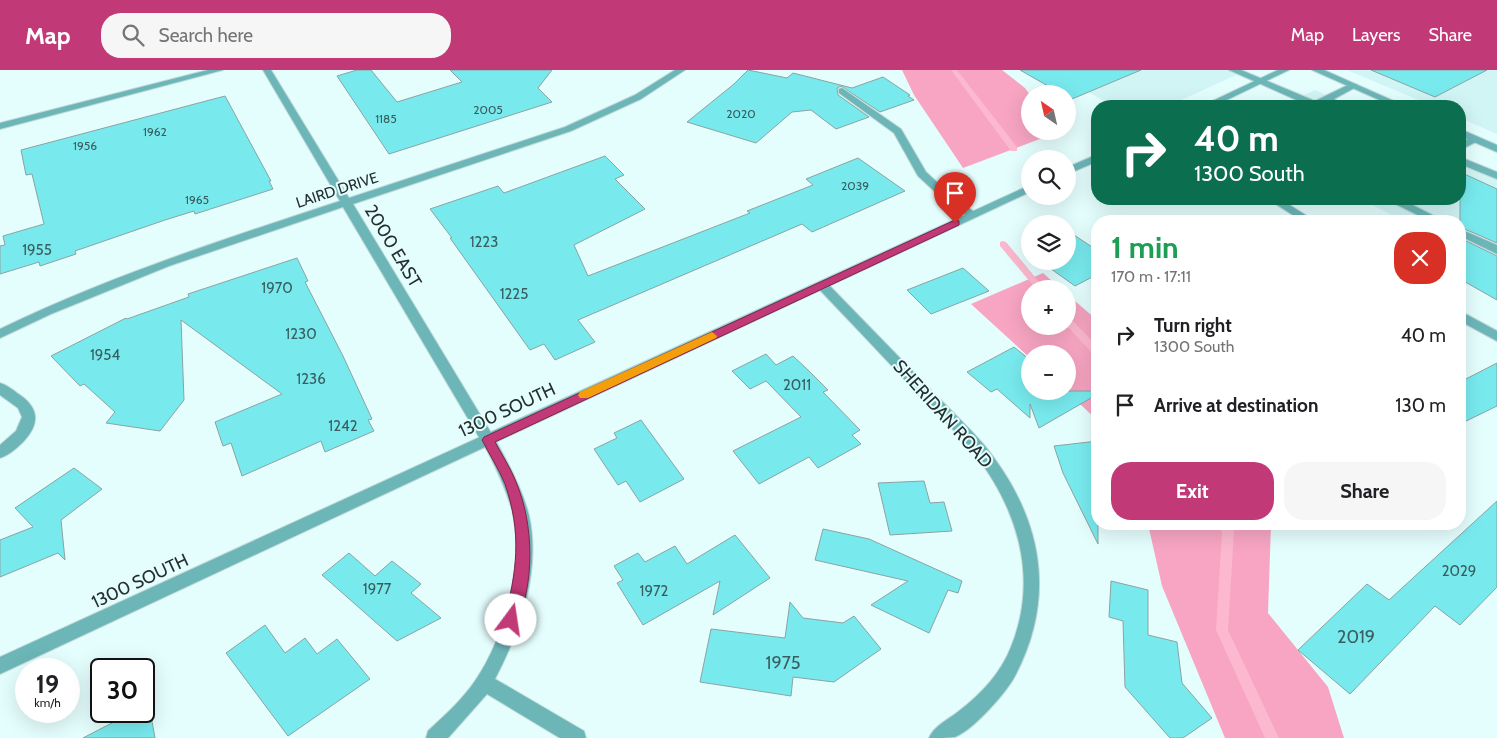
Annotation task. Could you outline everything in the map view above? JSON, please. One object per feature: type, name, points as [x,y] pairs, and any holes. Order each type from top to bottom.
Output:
[{"type":"street","points":[[0,126],[219,70]]},
{"type":"street","name":"2000 EAST","points":[[267,70],[488,440],[504,468],[518,504],[523,527],[523,554],[520,586],[511,620],[500,650],[484,682],[461,712],[435,738]]},
{"type":"street","name":"LAIRD DRIVE","points":[[0,334],[47,311],[147,270],[568,129],[638,97],[682,70]]},
{"type":"street","points":[[1233,70],[1303,100]]},
{"type":"street","points":[[1220,100],[1285,70]]},
{"type":"street","points":[[1316,70],[1386,100]]},
{"type":"street","points":[[1326,99],[1353,86]]},
{"type":"street","points":[[842,90],[898,131],[922,174],[950,199],[972,215]]},
{"type":"street","points":[[1466,135],[1497,149]]},
{"type":"street","points":[[1466,143],[1474,139]]},
{"type":"street","points":[[1076,167],[1091,160]]},
{"type":"street","name":"1300 SOUTH","points":[[0,666],[1021,192]]},
{"type":"street","points":[[1283,205],[1300,215]]},
{"type":"street","points":[[1405,205],[1426,215]]},
{"type":"street","points":[[1466,235],[1497,250]]},
{"type":"street","name":"SHERIDAN ROAD","points":[[822,285],[978,448],[999,476],[1016,507],[1027,542],[1032,580],[1028,618],[1016,657],[995,690],[965,720],[938,738]]},
{"type":"street","points":[[1466,319],[1497,337]]},
{"type":"street","points":[[0,388],[23,405],[28,412],[28,420],[25,429],[0,452]]},
{"type":"street","points":[[484,682],[577,738]]},
{"type":"lane","points":[[1466,163],[1497,176]]},
{"type":"shaded area","points":[[902,70],[1002,70],[1021,85],[1021,140],[1037,140],[963,168],[914,95]]},
{"type":"shaded area","points":[[1047,70],[1247,70],[1181,100],[1103,100]]},
{"type":"shaded area","points":[[1347,70],[1497,70],[1497,134],[1466,121],[1466,100],[1419,100]]},
{"type":"shaded area","points":[[1315,90],[1337,100],[1294,100]]},
{"type":"shaded area","points":[[1466,159],[1497,173],[1497,272],[1466,255],[1466,215],[1392,215],[1372,205],[1466,205]]},
{"type":"shaded area","points":[[1043,273],[1051,280],[1027,280]]},
{"type":"shaded area","points":[[1021,282],[1021,335],[1076,335],[1076,302],[1091,315],[1091,414],[1076,400],[1076,345],[1021,345],[1021,350],[971,304]]},
{"type":"shaded area","points":[[1149,530],[1271,530],[1268,613],[1328,687],[1344,738],[1225,738],[1162,586]]},
{"type":"building","points":[[357,70],[371,70],[397,102],[462,82],[450,70],[552,70],[538,88],[552,102],[389,154],[337,76]]},
{"type":"building","points":[[748,70],[787,78],[793,73],[852,88],[883,77],[910,95],[908,96],[914,100],[880,112],[841,86],[837,88],[838,95],[869,117],[836,129],[811,110],[792,112],[756,143],[687,122],[734,84]]},
{"type":"building","points":[[1020,70],[1141,70],[1076,97],[1076,85],[1046,85]]},
{"type":"building","points":[[1371,70],[1487,70],[1435,97]]},
{"type":"building","points":[[225,96],[271,181],[269,181],[273,189],[195,214],[194,211],[165,220],[75,251],[76,254],[40,266],[39,262],[0,274],[0,246],[5,245],[3,236],[44,224],[32,174],[26,175],[21,150]]},
{"type":"building","points":[[605,156],[624,175],[615,179],[645,209],[574,245],[588,276],[750,213],[747,211],[813,185],[806,179],[858,158],[905,191],[812,232],[802,224],[578,320],[595,342],[555,360],[544,344],[530,350],[430,209],[498,186],[504,193]]},
{"type":"building","points":[[1466,175],[1497,189],[1497,243],[1466,230],[1466,215],[1460,215],[1460,205],[1466,205]]},
{"type":"building","points":[[1076,236],[1091,246],[1091,278],[1076,285],[1076,280],[1067,280],[1053,270],[1076,270]]},
{"type":"building","points":[[1466,241],[1497,256],[1497,300],[1466,282]]},
{"type":"building","points":[[297,258],[308,281],[305,282],[343,356],[372,419],[368,420],[374,431],[325,452],[321,441],[242,476],[231,443],[223,446],[215,422],[282,394],[181,320],[184,400],[160,431],[106,423],[115,412],[84,384],[80,386],[51,356],[126,318],[189,297],[188,294]]},
{"type":"building","points":[[963,268],[989,291],[931,314],[907,290]]},
{"type":"building","points":[[1014,347],[1021,353],[1021,400],[1076,400],[1076,391],[1091,391],[1091,398],[1039,428],[1030,404],[1030,418],[997,389],[991,392],[967,372]]},
{"type":"building","points":[[766,354],[776,365],[793,356],[808,370],[828,390],[823,392],[860,430],[852,435],[861,444],[818,468],[809,457],[759,484],[733,451],[801,417],[766,381],[750,389],[732,371]]},
{"type":"building","points":[[1497,363],[1497,406],[1466,421],[1466,379]]},
{"type":"building","points":[[641,420],[684,479],[640,502],[626,481],[618,485],[594,449],[617,438],[614,433]]},
{"type":"building","points":[[1091,442],[1091,530],[1063,473],[1054,446]]},
{"type":"building","points":[[74,468],[102,489],[61,520],[65,560],[58,553],[0,577],[0,540],[33,527],[15,508]]},
{"type":"building","points":[[924,481],[930,503],[944,502],[952,531],[890,535],[878,483]]},
{"type":"building","points":[[1497,501],[1497,587],[1460,625],[1435,606],[1350,694],[1298,650],[1367,584],[1389,600]]},
{"type":"building","points":[[823,529],[869,539],[962,581],[958,593],[948,590],[929,633],[871,605],[908,581],[815,560]]},
{"type":"building","points":[[1091,530],[1098,530],[1098,544]]},
{"type":"building","points":[[735,535],[770,578],[713,615],[720,581],[643,625],[617,583],[623,580],[614,566],[638,553],[645,562],[675,546],[687,564]]},
{"type":"building","points":[[349,553],[375,576],[392,561],[421,584],[411,593],[441,618],[397,641],[322,575]]},
{"type":"building","points":[[1111,581],[1148,590],[1148,635],[1177,642],[1182,683],[1212,718],[1183,738],[1170,738],[1125,687],[1123,621],[1109,617]]},
{"type":"building","points":[[790,602],[803,618],[843,623],[854,616],[881,649],[834,682],[793,677],[791,696],[700,682],[711,629],[785,638]]},
{"type":"building","points":[[265,625],[285,653],[305,638],[317,654],[337,639],[370,679],[288,736],[226,653]]},
{"type":"building","points":[[112,723],[152,723],[155,738],[83,738]]},
{"type":"waterway","points":[[954,70],[1014,149]]},
{"type":"waterway","points":[[1003,244],[1033,280]]},
{"type":"waterway","points":[[1076,330],[1091,346]]},
{"type":"waterway","points":[[1227,530],[1222,630],[1272,738]]},
{"type":"slow traffic","points":[[584,395],[712,336]]},
{"type":"route","points":[[511,620],[520,586],[523,527],[511,483],[488,440],[955,223]]}]
